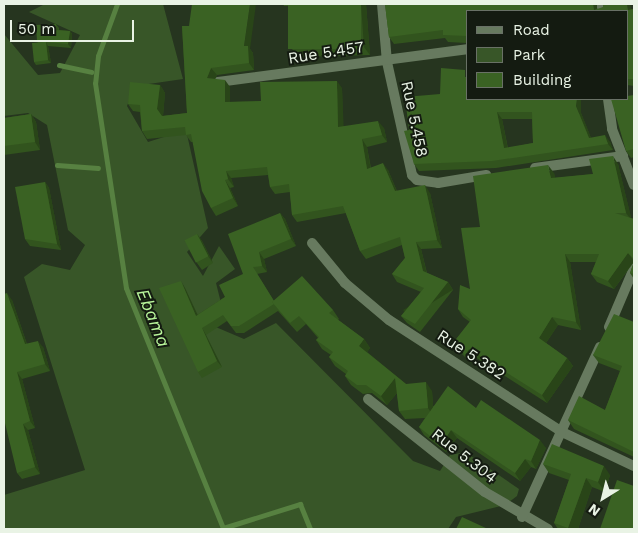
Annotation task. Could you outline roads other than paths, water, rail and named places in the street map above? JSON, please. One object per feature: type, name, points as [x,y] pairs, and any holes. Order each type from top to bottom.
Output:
[{"type":"street","name":"Rue 5.458","points":[[382,4],[387,62],[408,166],[417,180],[438,183],[500,173]]},
{"type":"street","name":"Rue 5.457","points":[[218,82],[247,81],[367,60],[387,62],[466,49]]},
{"type":"street","points":[[608,100],[623,156],[634,182]]},
{"type":"street","points":[[519,170],[623,156]]},
{"type":"street","name":"Rue 5.382","points":[[312,243],[369,306],[562,432],[634,466]]},
{"type":"street","points":[[522,517],[630,293],[634,268]]},
{"type":"street","name":"Rue 5.304","points":[[368,399],[522,517],[548,529]]},
{"type":"waterway","name":"Ebama","points":[[117,4],[98,56],[95,83],[126,288],[223,528],[300,504],[310,529]]},
{"type":"waterway","points":[[59,65],[91,72]]},
{"type":"waterway","points":[[57,165],[98,168]]}]
